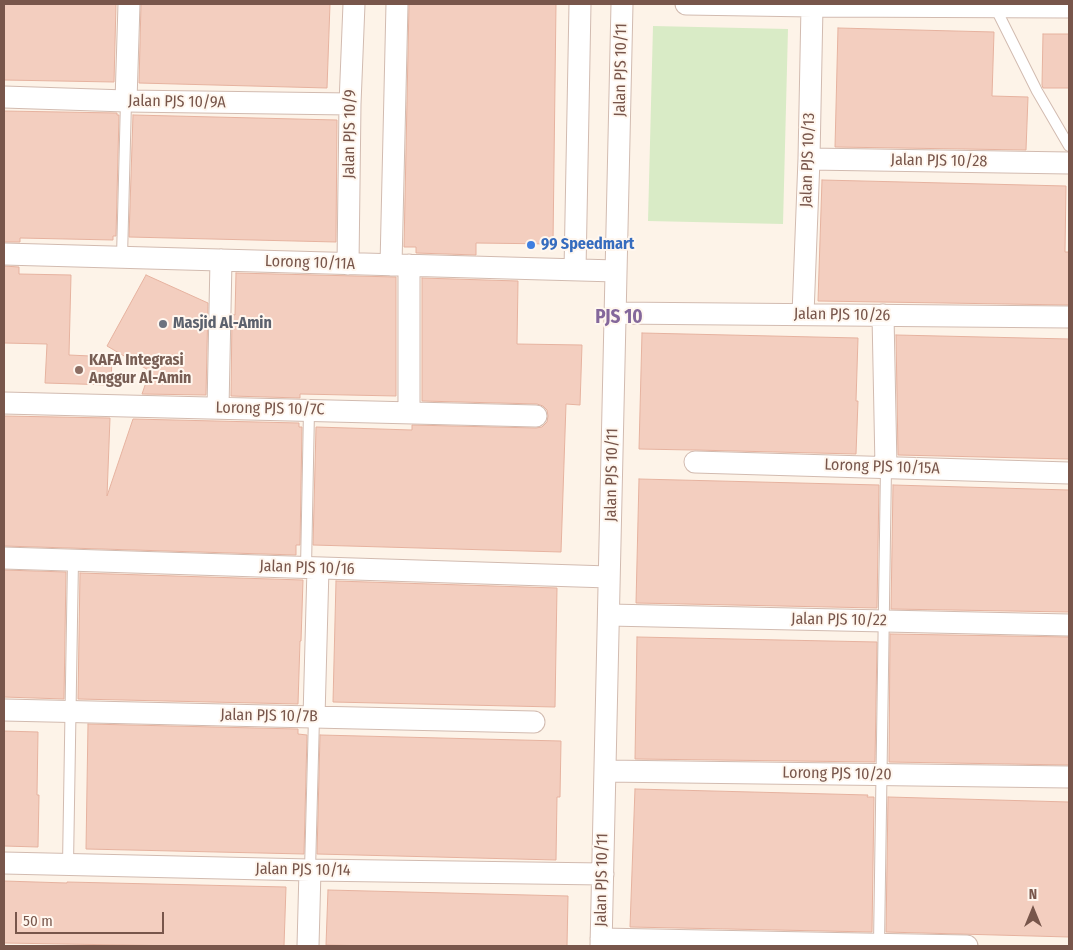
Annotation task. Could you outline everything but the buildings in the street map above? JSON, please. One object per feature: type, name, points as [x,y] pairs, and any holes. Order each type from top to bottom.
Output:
[{"type":"street","points":[[126,101],[129,4]]},
{"type":"street","name":"Jalan PJS 10/9","points":[[348,264],[350,104],[354,4]]},
{"type":"street","points":[[397,4],[400,265],[409,413]]},
{"type":"street","points":[[575,270],[580,4]]},
{"type":"street","name":"Jalan PJS 10/11","points":[[601,942],[622,4]]},
{"type":"street","points":[[686,4],[1069,7]]},
{"type":"street","name":"Jalan PJS 10/13","points":[[803,314],[812,6]]},
{"type":"street","name":"Jalan PJS 10/9A","points":[[4,97],[126,101],[350,104]]},
{"type":"street","name":"Jalan PJS 10/28","points":[[809,160],[1069,163]]},
{"type":"street","name":"Lorong 10/11A","points":[[4,254],[616,271]]},
{"type":"street","points":[[218,408],[221,260]]},
{"type":"street","name":"Jalan PJS 10/26","points":[[615,313],[1069,317]]},
{"type":"street","points":[[883,315],[886,467]]},
{"type":"street","name":"Lorong PJS 10/7C","points":[[4,403],[536,416]]},
{"type":"street","name":"Lorong PJS 10/15A","points":[[695,462],[1069,473]]},
{"type":"street","name":"Jalan PJS 10/16","points":[[4,558],[609,577]]},
{"type":"street","points":[[312,568],[314,717]]},
{"type":"street","name":"Jalan PJS 10/22","points":[[609,614],[1069,625]]},
{"type":"street","name":"Jalan PJS 10/7B","points":[[4,710],[534,722]]},
{"type":"street","name":"Lorong PJS 10/20","points":[[605,772],[1069,777]]},
{"type":"street","name":"Jalan PJS 10/14","points":[[4,863],[603,874]]},
{"type":"street","points":[[308,946],[310,870]]},
{"type":"street","points":[[601,942],[967,946]]},
{"type":"lane","points":[[994,5],[1038,91],[1069,146]]},
{"type":"lane","points":[[122,257],[126,101]]},
{"type":"lane","points":[[309,410],[312,568]]},
{"type":"lane","points":[[879,944],[886,467]]},
{"type":"lane","points":[[68,864],[73,560]]},
{"type":"lane","points":[[310,870],[314,717]]},
{"type":"green space","points":[[653,26],[788,29],[783,224],[648,221]]},
{"type":"place","name":"99 Speedmart","points":[[531,245]]},
{"type":"place","name":"Masjid Al-Amin","points":[[163,324]]},
{"type":"place","name":"KAFA Integrasi Anggur Al-Amin","points":[[79,370]]},
{"type":"district","name":"PJS 10","points":[[619,318]]}]
